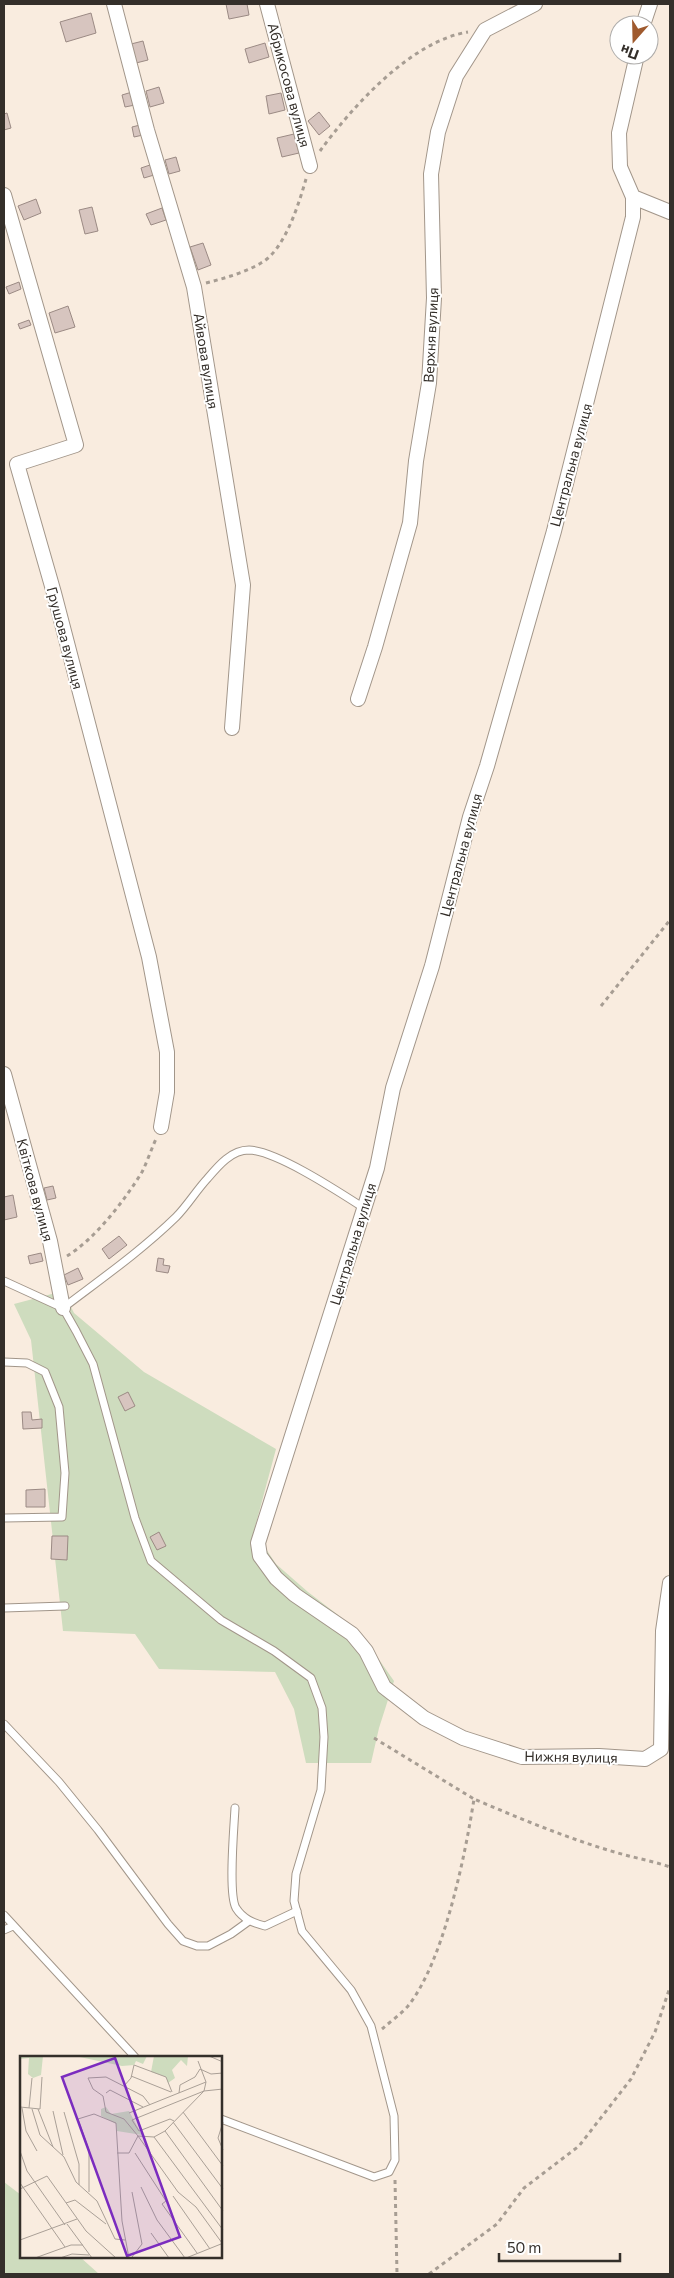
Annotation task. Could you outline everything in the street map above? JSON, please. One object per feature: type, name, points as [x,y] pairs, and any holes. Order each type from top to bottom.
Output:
[{"type":"street","name":"Айвова вулиця","points":[[114,4],[147,130],[194,287],[242,585],[232,728]]},
{"type":"street","name":"Абрикосова вулиця","points":[[268,4],[310,166]]},
{"type":"street","name":"Верхня вулиця","points":[[358,699],[375,647],[410,523],[416,461],[429,383],[434,298],[431,174],[438,132],[456,76],[486,30],[535,4]]},
{"type":"street","points":[[635,65],[619,133],[620,167],[633,197],[670,212]]},
{"type":"street","name":"Грушова вулиця","points":[[4,195],[76,445],[17,464],[56,602],[150,957],[167,1052],[167,1092],[161,1127]]},
{"type":"street","name":"Центральна вулиця","points":[[270,1507],[377,1168],[393,1088],[432,966],[470,817],[487,766],[554,531],[633,217],[633,197]]},
{"type":"street","name":"Квіткова вулиця","points":[[4,1074],[54,1264],[63,1308]]},
{"type":"street","name":"Нижня вулиця","points":[[270,1507],[258,1543],[260,1556],[276,1578],[294,1595],[352,1634],[366,1651],[384,1686],[424,1718],[463,1738],[522,1757],[599,1756],[645,1759],[661,1749],[663,1631],[670,1583]]},
{"type":"lane","points":[[63,1308],[139,1250],[177,1216],[222,1162],[235,1153],[248,1150],[260,1152],[302,1171],[364,1208]]},
{"type":"lane","points":[[4,1281],[63,1308],[93,1364],[135,1518],[151,1561],[221,1620],[274,1650],[311,1678],[322,1708],[323,1755],[321,1790],[296,1874],[294,1901],[302,1931],[351,1990],[371,2026],[394,2116],[394,2160],[389,2172],[374,2176],[222,2119]]},
{"type":"lane","points":[[4,1362],[27,1363],[45,1372],[59,1407],[65,1474],[62,1517],[4,1518]]},
{"type":"lane","points":[[4,1608],[65,1606]]},
{"type":"lane","points":[[4,1724],[58,1782],[98,1830],[168,1924],[183,1941],[196,1946],[208,1946],[231,1934],[249,1921]]},
{"type":"lane","points":[[235,1808],[233,1885],[235,1907],[249,1921],[265,1926],[297,1911]]},
{"type":"lane","points":[[4,1915],[134,2056]]},
{"type":"lane","points":[[4,1930],[14,1926]]},
{"type":"path","points":[[194,287],[229,277],[263,263],[278,247],[288,230],[310,166],[343,121],[366,96],[407,60],[453,35],[486,30]]},
{"type":"path","points":[[601,1006],[670,920]]},
{"type":"path","points":[[54,1264],[80,1248],[111,1215],[142,1171],[161,1127]]},
{"type":"path","points":[[374,1738],[474,1799],[576,1839],[670,1867]]},
{"type":"path","points":[[373,2035],[408,2006],[429,1970],[450,1911],[468,1838],[474,1799]]},
{"type":"path","points":[[430,2274],[497,2224],[524,2188],[579,2146],[631,2079],[655,2032],[670,1987]]},
{"type":"path","points":[[394,2160],[397,2274]]},
{"type":"green space","points":[[63,1291],[74,1313],[144,1372],[276,1449],[254,1531],[276,1564],[308,1592],[359,1631],[394,1681],[379,1728],[371,1763],[306,1763],[294,1709],[275,1672],[159,1669],[135,1634],[63,1631],[31,1340],[14,1304]]},
{"type":"green space","points":[[4,2182],[20,2194],[20,2258],[81,2258],[99,2274],[4,2274]]},
{"type":"building","points":[[226,4],[247,4],[249,15],[229,19]]},
{"type":"building","points":[[91,13],[96,33],[66,42],[60,22]]},
{"type":"building","points":[[143,41],[148,60],[136,63],[131,44]]},
{"type":"building","points":[[265,43],[269,57],[249,63],[245,49]]},
{"type":"building","points":[[159,87],[164,103],[150,107],[146,91]]},
{"type":"building","points":[[132,92],[135,105],[125,107],[122,95]]},
{"type":"building","points":[[281,93],[285,110],[269,114],[266,96]]},
{"type":"building","points":[[319,112],[330,126],[319,135],[308,121]]},
{"type":"building","points":[[7,113],[11,128],[4,130],[4,114]]},
{"type":"building","points":[[140,125],[143,135],[134,137],[132,127]]},
{"type":"building","points":[[294,134],[299,153],[282,157],[277,138]]},
{"type":"building","points":[[176,157],[180,171],[169,174],[165,160]]},
{"type":"building","points":[[150,165],[154,175],[144,178],[141,168]]},
{"type":"building","points":[[36,199],[41,213],[24,220],[18,206]]},
{"type":"building","points":[[92,207],[98,231],[85,234],[79,210]]},
{"type":"building","points":[[162,208],[166,220],[151,225],[146,214]]},
{"type":"building","points":[[203,243],[211,265],[198,270],[190,247]]},
{"type":"building","points":[[19,282],[21,289],[9,294],[6,287]]},
{"type":"building","points":[[68,306],[75,327],[55,333],[49,313]]},
{"type":"building","points":[[29,320],[31,325],[20,329],[18,324]]},
{"type":"building","points":[[53,1186],[56,1198],[47,1200],[44,1188]]},
{"type":"building","points":[[13,1195],[17,1217],[4,1220],[4,1197]]},
{"type":"building","points":[[119,1236],[127,1245],[109,1259],[102,1249]]},
{"type":"building","points":[[41,1253],[43,1261],[30,1264],[28,1256]]},
{"type":"building","points":[[158,1258],[164,1259],[163,1265],[170,1266],[168,1273],[156,1271]]},
{"type":"building","points":[[78,1268],[83,1279],[68,1285],[64,1275]]},
{"type":"building","points":[[128,1392],[135,1406],[125,1411],[118,1397]]},
{"type":"building","points":[[22,1412],[31,1412],[32,1420],[42,1419],[42,1428],[23,1429]]},
{"type":"building","points":[[45,1489],[45,1507],[26,1507],[26,1490]]},
{"type":"building","points":[[159,1532],[166,1546],[157,1550],[150,1537]]},
{"type":"building","points":[[52,1536],[68,1536],[67,1560],[51,1559]]}]
